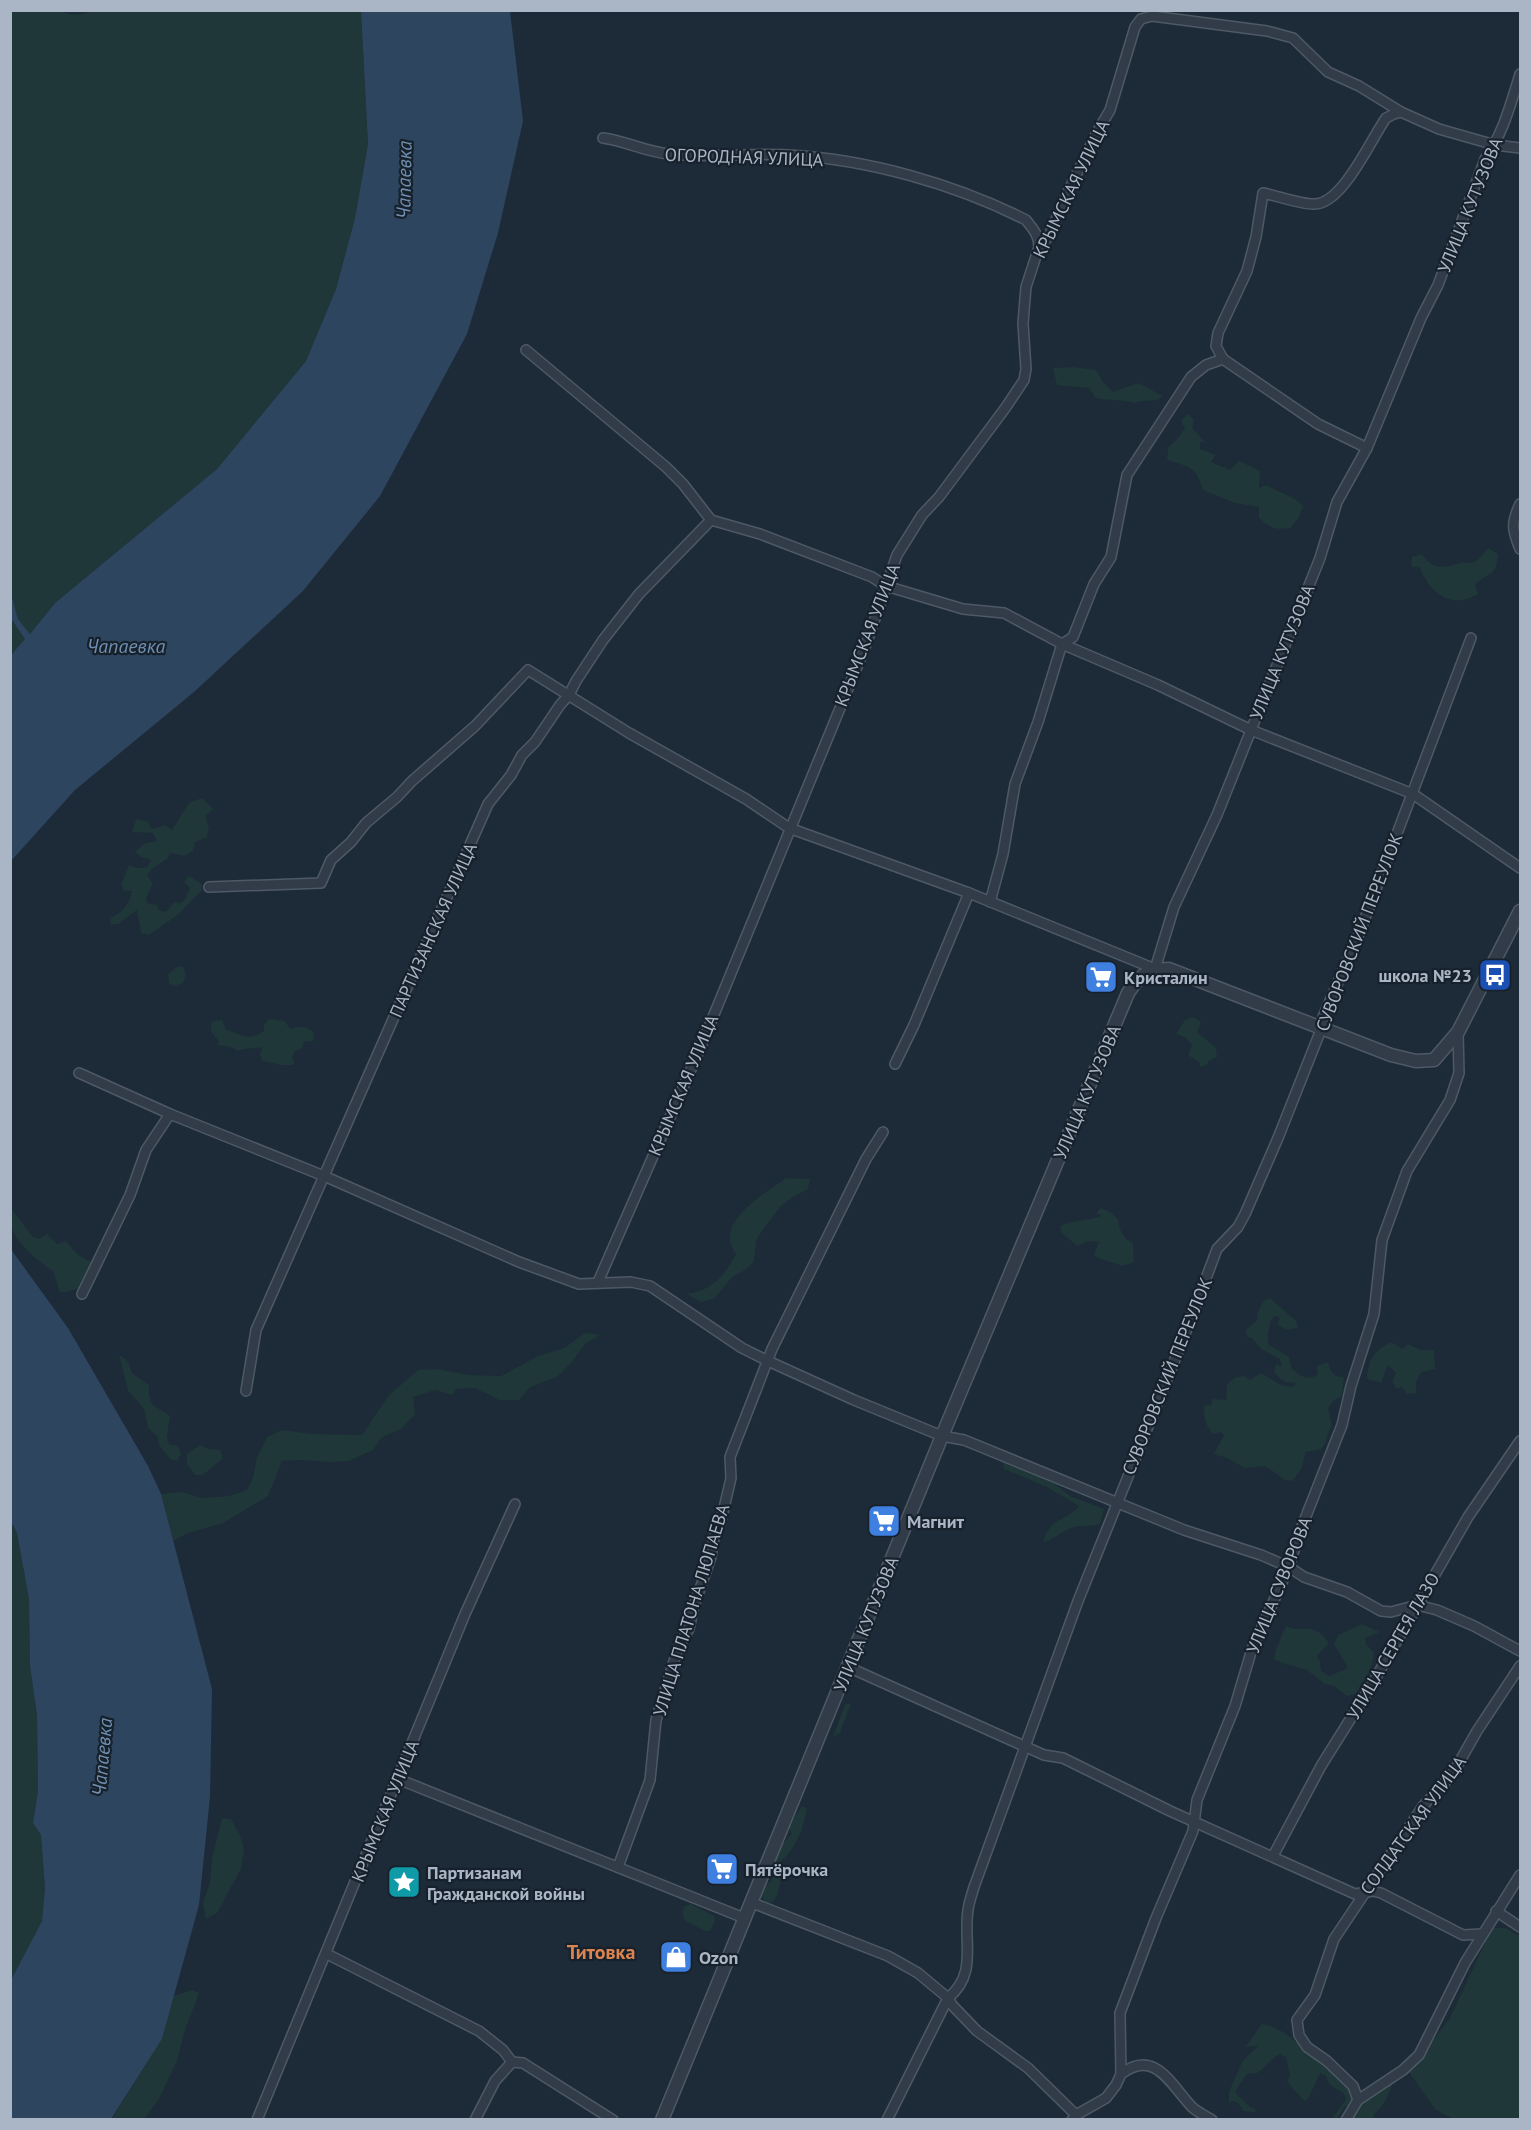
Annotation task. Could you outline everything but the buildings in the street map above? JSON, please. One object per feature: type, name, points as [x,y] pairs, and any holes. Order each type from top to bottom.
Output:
[{"type":"street","name":"КРЫМСКАЯ УЛИЦА","points":[[598,1282],[699,1051],[866,645],[897,555],[922,515],[939,497],[1024,380],[1026,369],[1023,303],[1026,287],[1039,247],[1049,236],[1070,187],[1110,111],[1135,27],[1141,19],[1152,16],[1267,32],[1293,38],[1328,72],[1359,86],[1401,112]]},
{"type":"street","name":"УЛИЦА КУТУЗОВА","points":[[662,2120],[942,1436],[1128,993],[1138,978],[1155,969],[1158,953],[1174,907],[1217,815],[1320,558],[1337,502],[1367,448],[1421,318],[1438,285],[1485,159],[1495,146],[1521,75]]},
{"type":"street","points":[[1367,448],[1318,424],[1223,359],[1216,346],[1218,333],[1247,271],[1256,237],[1263,193],[1314,204],[1323,203],[1333,197],[1348,180],[1386,118],[1401,112],[1439,129],[1495,146],[1521,148]]},
{"type":"street","name":"ОГОРОДНАЯ УЛИЦА","points":[[603,138],[618,140],[653,153],[708,157],[788,155],[850,163],[920,177],[1026,220],[1039,239],[1039,247]]},
{"type":"street","points":[[526,350],[666,467],[683,484],[711,520],[760,534],[872,577],[886,586],[963,609],[1004,613],[1062,644],[1158,685],[1251,730],[1413,794],[1521,868]]},
{"type":"street","points":[[990,902],[1003,854],[1015,784],[1038,722],[1062,644],[1073,637],[1094,584],[1111,557],[1127,475],[1191,377],[1206,365],[1223,359]]},
{"type":"street","points":[[1521,504],[1513,518],[1514,533],[1521,549]]},
{"type":"street","name":"ПАРТИЗАНСКАЯ УЛИЦА","points":[[246,1391],[256,1330],[488,804],[511,775],[522,755],[535,742],[569,695],[603,640],[639,594],[711,520]]},
{"type":"street","name":"СУВОРОВСКИЙ ПЕРЕУЛОК","points":[[887,2120],[948,1998],[958,1990],[963,1979],[968,1946],[968,1910],[974,1887],[1078,1601],[1217,1249],[1238,1227],[1278,1138],[1322,1027],[1323,1017],[1359,934],[1471,638]]},
{"type":"street","points":[[209,887],[321,883],[332,860],[351,842],[366,823],[475,726],[528,670],[629,733],[746,799],[789,828],[969,893],[1155,969],[1169,969],[1322,1027]]},
{"type":"street","points":[[895,1064],[914,1025],[969,893]]},
{"type":"street","name":"УЛИЦА СУВОРОВА","points":[[1322,1027],[1391,1055],[1416,1061],[1434,1060],[1458,1032],[1521,911]]},
{"type":"street","name":"УЛИЦА СУВОРОВА","points":[[1121,2074],[1120,2013],[1196,1822],[1197,1800],[1210,1763],[1235,1706],[1252,1650],[1289,1567],[1299,1534],[1342,1425],[1351,1386],[1374,1314],[1382,1240],[1407,1171],[1450,1100],[1458,1073],[1458,1032]]},
{"type":"street","points":[[79,1073],[170,1114],[324,1176],[519,1262],[579,1284],[631,1282],[650,1286],[742,1348],[854,1400],[942,1436],[964,1440],[1184,1530],[1261,1555],[1289,1567],[1304,1577],[1347,1592],[1381,1611],[1391,1612],[1417,1605],[1437,1610],[1474,1626],[1521,1652]]},
{"type":"street","points":[[82,1294],[130,1196],[147,1150],[170,1114]]},
{"type":"street","name":"УЛИЦА ПЛАТОНА ЛЮПАЕВА","points":[[618,1867],[650,1780],[656,1720],[678,1648],[689,1629],[694,1606],[711,1557],[714,1538],[721,1521],[731,1478],[730,1457],[772,1349],[866,1159],[884,1132]]},
{"type":"street","name":"УЛИЦА СЕРГЕЯ ЛАЗО","points":[[1273,1856],[1321,1766],[1371,1686],[1468,1518],[1521,1441]]},
{"type":"street","name":"КРЫМСКАЯ УЛИЦА","points":[[257,2120],[465,1614],[515,1504]]},
{"type":"street","name":"СОЛДАТСКАЯ УЛИЦА","points":[[1358,2100],[1353,2086],[1327,2061],[1307,2046],[1299,2035],[1297,2020],[1315,1995],[1334,1939],[1423,1806],[1452,1775],[1477,1731],[1521,1666]]},
{"type":"street","points":[[848,1667],[1044,1755],[1063,1758],[1230,1839],[1355,1894],[1373,1891],[1382,1893],[1464,1935],[1482,1934]]},
{"type":"street","points":[[398,1779],[744,1918]]},
{"type":"street","points":[[1346,2120],[1358,2100],[1403,2070],[1419,2055],[1465,1963],[1521,1875]]},
{"type":"street","points":[[750,1902],[888,1956],[918,1973],[948,1998],[952,2006],[977,2031],[1028,2068],[1074,2117],[1106,2098],[1121,2074],[1138,2065],[1150,2065],[1158,2070],[1194,2109],[1212,2120]]},
{"type":"street","points":[[1496,1911],[1521,1926]]},
{"type":"street","points":[[327,1954],[478,2031],[504,2050],[512,2062],[523,2064],[613,2120]]},
{"type":"street","points":[[475,2120],[495,2081],[512,2062]]},
{"type":"green space","points":[[96,10],[361,11],[368,144],[355,218],[336,289],[306,361],[217,469],[55,603],[30,634],[18,619],[10,594],[10,11],[60,11],[78,15]]},
{"type":"green space","points":[[1072,367],[1096,370],[1113,392],[1138,383],[1163,396],[1157,400],[1135,403],[1096,398],[1089,388],[1057,385],[1053,368]]},
{"type":"green space","points":[[1188,414],[1194,420],[1192,428],[1206,443],[1200,442],[1200,449],[1216,455],[1211,462],[1230,470],[1239,461],[1260,471],[1259,488],[1266,485],[1297,500],[1303,506],[1291,528],[1271,527],[1259,518],[1259,507],[1235,503],[1203,490],[1198,476],[1191,469],[1167,460],[1168,448],[1185,428],[1181,421]]},
{"type":"green space","points":[[1488,548],[1498,554],[1496,567],[1475,584],[1478,594],[1468,599],[1451,600],[1443,597],[1430,585],[1420,568],[1411,566],[1412,557],[1422,554],[1430,563],[1439,567],[1470,563],[1478,559]]},
{"type":"green space","points":[[10,619],[26,639],[11,655],[10,655]]},
{"type":"green space","points":[[202,798],[213,809],[205,816],[209,827],[207,837],[195,842],[193,851],[184,856],[170,853],[167,859],[153,868],[147,875],[153,883],[146,898],[147,903],[157,905],[159,910],[166,912],[174,902],[181,903],[185,899],[190,888],[184,882],[189,876],[202,884],[202,890],[179,914],[149,935],[141,933],[137,910],[118,924],[110,924],[111,918],[125,907],[131,896],[132,891],[124,891],[121,885],[129,865],[137,868],[147,867],[151,860],[135,852],[145,843],[157,841],[153,833],[132,832],[136,819],[147,821],[152,829],[165,825],[172,830],[189,803]]},
{"type":"green space","points":[[183,966],[186,974],[183,983],[175,986],[169,984],[168,974],[177,967]]},
{"type":"green space","points":[[1193,1017],[1201,1022],[1197,1032],[1216,1048],[1217,1057],[1200,1067],[1199,1062],[1189,1056],[1192,1046],[1189,1041],[1176,1034],[1185,1020]]},
{"type":"green space","points":[[269,1019],[284,1021],[291,1029],[303,1027],[314,1033],[313,1041],[304,1042],[302,1048],[294,1052],[292,1057],[295,1064],[282,1065],[262,1061],[260,1054],[263,1047],[238,1051],[231,1047],[218,1045],[219,1041],[211,1030],[212,1021],[222,1020],[226,1030],[249,1037],[264,1031],[264,1025]]},
{"type":"green space","points":[[786,1178],[810,1179],[808,1189],[781,1206],[759,1235],[756,1241],[754,1261],[745,1270],[732,1277],[715,1298],[701,1302],[687,1294],[704,1289],[717,1281],[736,1254],[730,1243],[730,1232],[736,1221],[744,1210]]},
{"type":"green space","points":[[10,1207],[32,1236],[39,1239],[47,1234],[57,1244],[66,1241],[81,1257],[94,1262],[80,1288],[60,1292],[53,1271],[17,1239],[10,1224]]},
{"type":"green space","points":[[1101,1208],[1118,1219],[1122,1233],[1133,1243],[1134,1262],[1122,1266],[1101,1259],[1094,1255],[1099,1242],[1088,1241],[1077,1246],[1062,1233],[1060,1226],[1102,1216],[1096,1213]]},
{"type":"green space","points":[[1270,1298],[1296,1321],[1298,1327],[1282,1328],[1277,1324],[1280,1318],[1275,1316],[1269,1330],[1269,1345],[1289,1357],[1292,1369],[1301,1376],[1311,1378],[1315,1376],[1318,1374],[1317,1366],[1328,1362],[1333,1373],[1344,1377],[1342,1396],[1333,1401],[1328,1408],[1332,1426],[1325,1444],[1321,1449],[1306,1452],[1302,1467],[1293,1481],[1285,1480],[1265,1466],[1245,1468],[1214,1454],[1224,1435],[1221,1432],[1213,1434],[1204,1414],[1204,1406],[1211,1405],[1213,1399],[1226,1400],[1227,1384],[1236,1377],[1245,1376],[1250,1380],[1261,1373],[1281,1385],[1295,1386],[1295,1382],[1283,1381],[1274,1371],[1276,1364],[1282,1366],[1280,1359],[1261,1349],[1251,1337],[1247,1337],[1246,1330],[1257,1320],[1257,1314],[1263,1301]]},
{"type":"green space","points":[[585,1333],[600,1335],[585,1344],[557,1377],[530,1387],[519,1400],[499,1400],[475,1388],[456,1389],[452,1395],[435,1390],[413,1397],[415,1414],[401,1429],[382,1437],[373,1450],[349,1461],[282,1461],[268,1496],[223,1523],[188,1533],[173,1541],[161,1494],[181,1492],[202,1498],[230,1496],[247,1490],[253,1477],[257,1457],[267,1437],[282,1430],[312,1434],[362,1435],[389,1395],[418,1370],[438,1369],[468,1375],[501,1376],[538,1356],[564,1348]]},
{"type":"green space","points":[[1391,1342],[1403,1349],[1408,1344],[1421,1350],[1434,1350],[1435,1369],[1421,1372],[1416,1382],[1416,1393],[1407,1394],[1402,1387],[1397,1389],[1392,1382],[1396,1373],[1388,1365],[1381,1383],[1367,1379],[1373,1356]]},
{"type":"green space","points":[[119,1354],[128,1362],[132,1373],[149,1385],[153,1405],[170,1416],[167,1436],[169,1444],[178,1446],[181,1454],[177,1461],[170,1459],[159,1445],[158,1437],[148,1428],[144,1409],[128,1391]]},
{"type":"green space","points":[[200,1445],[220,1450],[223,1458],[203,1475],[195,1475],[187,1464],[187,1454]]},
{"type":"green space","points":[[1003,1462],[1055,1484],[1070,1496],[1104,1509],[1100,1524],[1071,1528],[1043,1542],[1045,1535],[1053,1525],[1079,1506],[1047,1487],[1004,1469]]},
{"type":"green space","points":[[10,1522],[17,1533],[29,1599],[30,1666],[37,1715],[38,1791],[33,1823],[41,1835],[45,1888],[42,1921],[11,1980]]},
{"type":"green space","points":[[1362,1624],[1380,1632],[1365,1638],[1366,1645],[1374,1652],[1373,1659],[1368,1674],[1356,1694],[1347,1696],[1334,1686],[1325,1684],[1307,1670],[1274,1659],[1286,1626],[1312,1629],[1329,1643],[1317,1656],[1321,1671],[1329,1676],[1348,1668],[1334,1644],[1338,1635]]},
{"type":"green space","points":[[845,1704],[851,1704],[840,1733],[833,1737]]},
{"type":"green space","points":[[802,1806],[807,1809],[801,1831],[795,1845],[780,1862],[781,1879],[778,1893],[772,1903],[765,1902],[761,1895],[764,1886],[771,1882],[769,1867],[777,1852],[792,1834],[788,1827]]},
{"type":"green space","points":[[222,1818],[231,1819],[241,1838],[244,1850],[241,1869],[217,1913],[206,1919],[203,1903],[210,1882],[212,1858]]},
{"type":"green space","points":[[691,1904],[714,1916],[715,1921],[710,1931],[705,1931],[685,1921],[682,1912],[685,1906]]},
{"type":"green space","points":[[1492,1928],[1505,1928],[1520,1936],[1520,2119],[1453,2119],[1435,2109],[1409,2072],[1450,2018]]},
{"type":"green space","points":[[192,1990],[199,1993],[185,2030],[177,2061],[159,2099],[144,2119],[111,2120],[162,2039],[174,1996]]},
{"type":"green space","points":[[1262,2024],[1282,2031],[1328,2065],[1361,2102],[1393,2082],[1386,2100],[1374,2114],[1373,2119],[1342,2119],[1348,2108],[1345,2106],[1337,2119],[1332,2119],[1346,2099],[1344,2093],[1332,2086],[1326,2076],[1320,2073],[1308,2099],[1304,2101],[1287,2081],[1290,2075],[1286,2058],[1280,2054],[1259,2072],[1246,2075],[1235,2092],[1250,2107],[1256,2109],[1255,2112],[1243,2111],[1238,2103],[1233,2101],[1229,2103],[1229,2092],[1242,2062],[1258,2046],[1245,2047]]},
{"type":"water","name":"Чапаевка","points":[[361,11],[510,11],[523,121],[498,233],[467,334],[380,496],[303,591],[194,692],[75,790],[11,861],[11,655],[25,639],[11,619],[11,594],[18,619],[30,634],[55,603],[217,469],[306,361],[336,289],[355,218],[368,144]]},
{"type":"water","name":"Чапаевка","points":[[10,1248],[68,1328],[148,1466],[161,1494],[212,1689],[210,1797],[199,1905],[162,2039],[111,2119],[11,2119],[11,1980],[42,1921],[45,1888],[41,1835],[33,1823],[38,1791],[37,1715],[30,1666],[29,1599],[17,1533],[11,1522]]},
{"type":"place","name":"школа №23","points":[[1495,975]]},
{"type":"place","name":"Кристалин","points":[[1101,977]]},
{"type":"place","name":"Магнит","points":[[884,1521]]},
{"type":"place","name":"Пятёрочка","points":[[722,1869]]},
{"type":"place","name":"Партизанам Гражданской войны","points":[[404,1882]]},
{"type":"place","name":"Ozon","points":[[676,1957]]},
{"type":"district","name":"Титовка","points":[[601,1952]]}]
